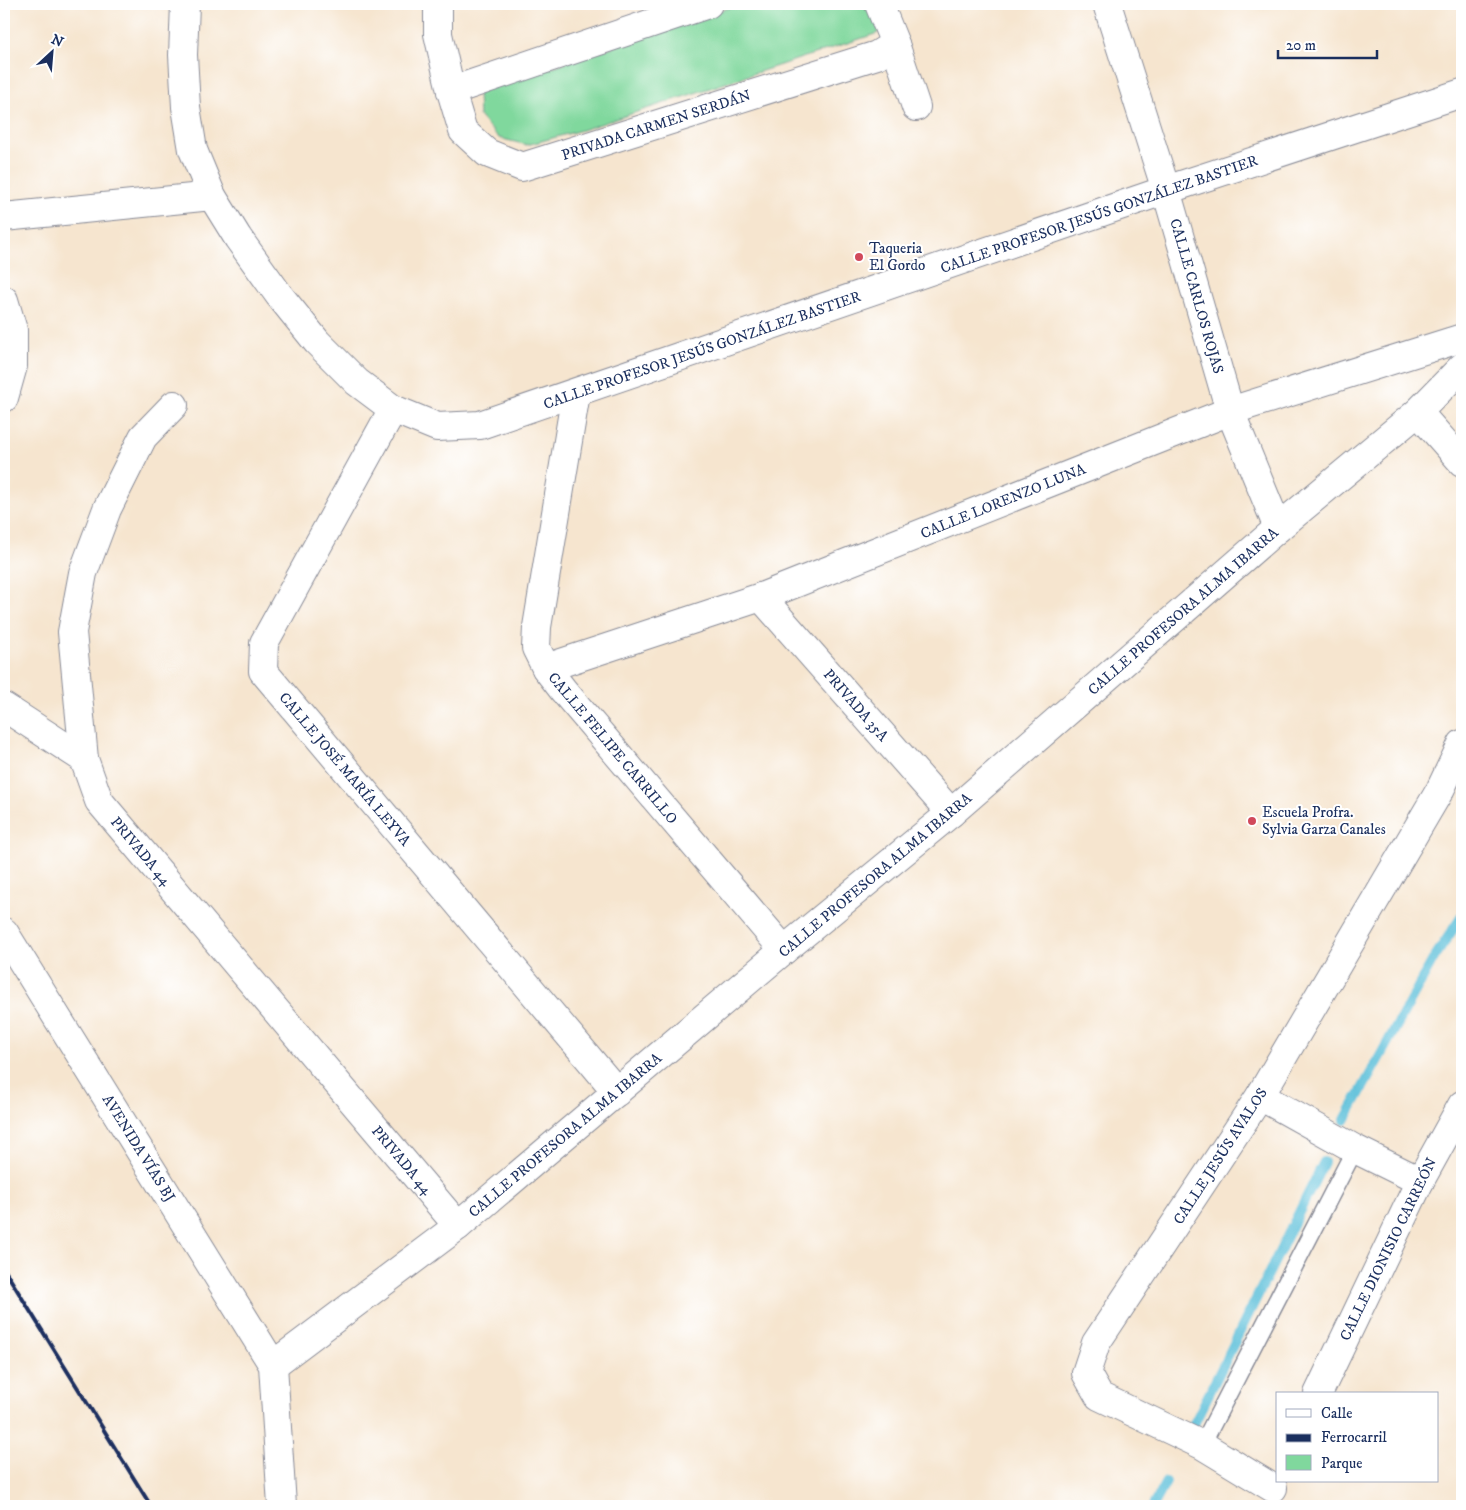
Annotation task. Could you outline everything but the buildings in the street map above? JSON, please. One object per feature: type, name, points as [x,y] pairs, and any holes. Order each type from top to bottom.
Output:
[{"type":"street","name":"CALLE PROFESOR JESÚS GONZÁLEZ BASTIER","points":[[185,4],[183,55],[186,107],[193,150],[212,196],[238,238],[279,295],[317,342],[358,382],[393,409],[438,427],[480,425],[1166,190],[1462,93]]},
{"type":"street","name":"PRIVADA CARMEN SERDÁN","points":[[438,4],[438,34],[450,91],[463,130],[486,154],[522,167],[877,55],[895,44]]},
{"type":"street","points":[[450,91],[708,4]]},
{"type":"street","points":[[879,4],[895,44],[916,107]]},
{"type":"street","name":"CALLE CARLOS ROJAS","points":[[1107,4],[1166,190],[1230,411],[1278,528]]},
{"type":"street","points":[[4,217],[212,196]]},
{"type":"street","points":[[4,300],[13,330],[13,366],[4,398]]},
{"type":"street","name":"CALLE LORENZO LUNA","points":[[546,668],[761,597],[1230,411],[1462,338]]},
{"type":"street","name":"CALLE PROFESORA ALMA IBARRA","points":[[273,1365],[458,1226],[784,950],[951,813],[1278,528],[1418,412],[1462,366]]},
{"type":"street","name":"CALLE FELIPE CARRILLO","points":[[576,393],[537,627],[536,648],[546,668],[784,950]]},
{"type":"street","name":"PRIVADA 44","points":[[174,405],[143,437],[108,509],[83,573],[72,632],[84,759],[99,801],[458,1226]]},
{"type":"street","name":"CALLE JOSÉ MARÍA LEYVA","points":[[393,409],[264,643],[263,671],[617,1092]]},
{"type":"street","points":[[1418,412],[1462,462]]},
{"type":"street","name":"PRIVADA 35A","points":[[761,597],[951,813]]},
{"type":"street","points":[[4,707],[84,759]]},
{"type":"street","name":"CALLE JESÚS AVALOS","points":[[1271,1491],[1202,1445],[1099,1396],[1086,1373],[1096,1343],[1260,1096],[1440,790],[1462,744]]},
{"type":"street","name":"AVENIDA VÍAS BJ","points":[[4,932],[273,1365]]},
{"type":"street","points":[[1260,1096],[1355,1149],[1420,1181]]},
{"type":"street","name":"CALLE DIONISIO CARREÓN","points":[[1319,1392],[1420,1181],[1461,1112]]},
{"type":"street","points":[[273,1365],[282,1506]]},
{"type":"lane","points":[[1202,1445],[1355,1149]]},
{"type":"green space","points":[[740,4],[877,4],[878,33],[582,130],[527,145],[499,138],[479,116],[478,92]]},
{"type":"waterway","points":[[1345,1120],[1434,958],[1462,916]]},
{"type":"waterway","points":[[1190,1432],[1324,1162]]},
{"type":"waterway","points":[[1153,1506],[1166,1482]]},
{"type":"railway","points":[[4,1269],[151,1506]]},
{"type":"place","name":"Taqueria El Gordo","points":[[859,257]]},
{"type":"place","name":"Escuela Profra. Sylvia Garza Canales","points":[[1252,821]]}]
